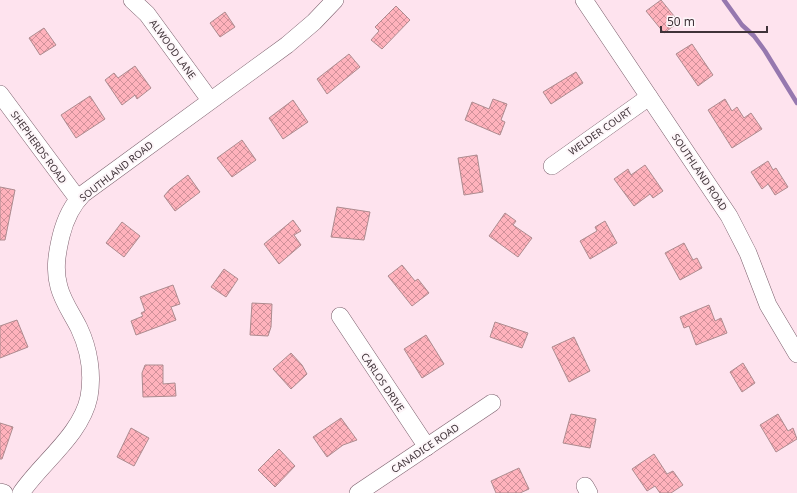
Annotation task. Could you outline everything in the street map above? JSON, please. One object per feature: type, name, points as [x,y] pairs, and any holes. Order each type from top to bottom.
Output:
[{"type":"street","name":"ALWOOD LANE","points":[[132,0],[147,14],[210,100]]},
{"type":"street","name":"SOUTHLAND ROAD","points":[[21,493],[75,429],[83,414],[89,397],[91,380],[85,343],[65,305],[58,286],[56,267],[63,227],[78,199],[286,45],[314,22],[335,0]]},
{"type":"street","name":"SOUTHLAND ROAD","points":[[584,0],[733,222],[748,253],[768,305],[797,354]]},
{"type":"street","name":"SHEPHERDS ROAD","points":[[0,94],[78,199]]},
{"type":"street","name":"WELDER COURT","points":[[552,166],[649,97]]},
{"type":"street","name":"CARLOS DRIVE","points":[[340,316],[427,447]]},
{"type":"street","name":"CANADICE ROAD","points":[[358,493],[492,403]]},
{"type":"street","points":[[0,492],[4,493]]},
{"type":"building","points":[[661,0],[679,22],[664,33],[646,11]]},
{"type":"building","points":[[396,6],[410,20],[382,49],[371,40],[379,31],[375,27]]},
{"type":"building","points":[[225,12],[235,27],[220,37],[210,23]]},
{"type":"building","points":[[44,28],[56,45],[40,55],[29,38]]},
{"type":"building","points":[[692,44],[713,75],[698,86],[676,54]]},
{"type":"building","points":[[349,54],[360,67],[327,94],[317,79]]},
{"type":"building","points":[[135,66],[151,88],[137,99],[135,95],[122,105],[105,80],[114,73],[118,78]]},
{"type":"building","points":[[576,72],[583,83],[551,104],[543,92]]},
{"type":"building","points":[[90,96],[105,119],[76,138],[61,115]]},
{"type":"building","points":[[493,99],[507,104],[501,120],[505,122],[500,135],[465,120],[472,102],[489,109]]},
{"type":"building","points":[[725,99],[732,111],[737,107],[744,118],[751,113],[762,129],[732,148],[708,110]]},
{"type":"building","points":[[293,100],[308,122],[283,139],[269,118]]},
{"type":"building","points":[[242,140],[256,160],[232,177],[217,158]]},
{"type":"building","points":[[477,155],[483,192],[464,195],[458,158]]},
{"type":"building","points":[[768,161],[773,170],[776,168],[788,187],[775,195],[768,184],[762,189],[751,172]]},
{"type":"building","points":[[645,165],[663,191],[653,198],[650,194],[634,206],[614,179],[628,169],[631,175]]},
{"type":"building","points":[[188,175],[200,192],[175,211],[164,196],[170,189]]},
{"type":"building","points":[[0,187],[15,190],[5,240],[0,240]]},
{"type":"building","points":[[337,207],[370,212],[364,240],[331,237]]},
{"type":"building","points":[[505,213],[516,221],[513,225],[532,238],[518,257],[489,236]]},
{"type":"building","points":[[293,220],[301,231],[294,235],[301,245],[279,264],[264,244]]},
{"type":"building","points":[[605,221],[617,243],[590,259],[580,241],[597,231],[595,227]]},
{"type":"building","points":[[122,222],[140,236],[124,257],[106,243]]},
{"type":"building","points":[[684,243],[693,260],[697,258],[702,268],[680,280],[665,253]]},
{"type":"building","points":[[402,265],[415,281],[418,279],[429,293],[412,306],[388,276]]},
{"type":"building","points":[[224,269],[238,279],[226,297],[211,287]]},
{"type":"building","points":[[173,285],[180,304],[171,307],[176,320],[136,335],[131,321],[143,316],[141,313],[145,311],[140,297]]},
{"type":"building","points":[[252,303],[272,304],[271,327],[268,336],[250,335]]},
{"type":"building","points":[[709,305],[715,321],[721,318],[727,333],[696,345],[689,326],[684,328],[680,317]]},
{"type":"building","points":[[17,320],[28,347],[0,358],[0,326]]},
{"type":"building","points":[[495,322],[528,333],[522,348],[490,337]]},
{"type":"building","points":[[426,335],[444,364],[422,378],[404,349]]},
{"type":"building","points":[[574,337],[590,371],[569,382],[552,347]]},
{"type":"building","points":[[291,353],[302,365],[307,374],[291,389],[273,369]]},
{"type":"building","points":[[743,363],[755,383],[742,392],[730,372]]},
{"type":"building","points":[[145,365],[163,365],[163,384],[175,383],[176,396],[143,397],[142,373]]},
{"type":"building","points":[[571,414],[596,419],[590,448],[563,443]]},
{"type":"building","points":[[778,414],[788,431],[793,428],[797,439],[776,452],[760,425]]},
{"type":"building","points":[[341,418],[357,440],[343,445],[327,457],[313,437]]},
{"type":"building","points":[[0,423],[13,427],[2,459],[0,459]]},
{"type":"building","points":[[131,428],[149,438],[134,466],[117,457]]},
{"type":"building","points":[[279,449],[295,466],[275,487],[258,470]]},
{"type":"building","points":[[654,454],[667,474],[673,471],[683,485],[671,493],[660,493],[655,486],[647,491],[632,469]]},
{"type":"building","points":[[519,468],[529,489],[520,493],[496,493],[491,481]]},
{"type":"waterway","points":[[724,0],[742,25],[754,36],[765,51],[797,103]]}]
